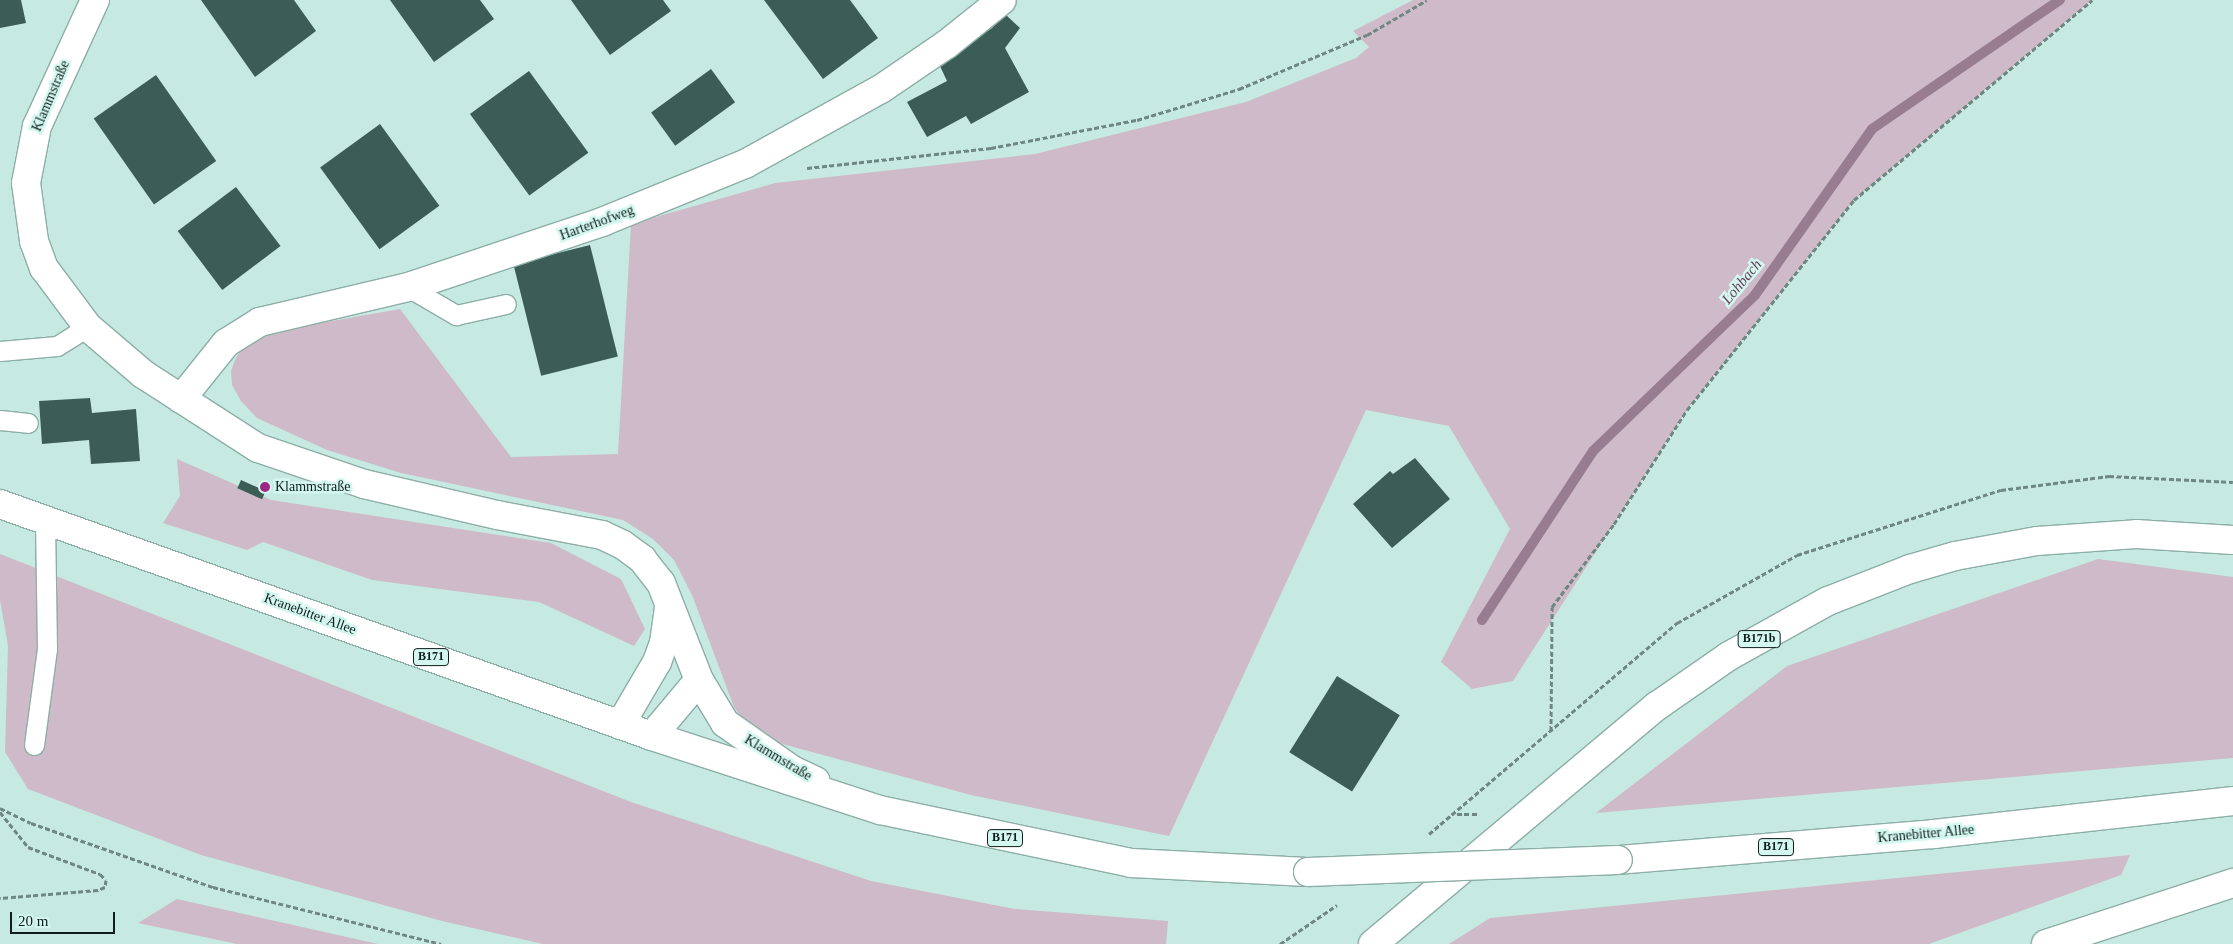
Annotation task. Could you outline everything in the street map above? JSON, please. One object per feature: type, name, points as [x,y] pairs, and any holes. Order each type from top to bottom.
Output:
[{"type":"main road","name":"Klammstraße","points":[[95,0],[37,126],[26,183],[34,242],[44,268],[88,328],[143,374],[180,400],[258,448],[364,484],[497,515],[602,535],[642,559],[661,583],[699,680],[725,723],[748,742],[792,770],[880,810]]},
{"type":"main road","name":"Harterhofweg","points":[[180,400],[226,343],[260,322],[408,287],[602,222],[745,164],[881,89],[946,44],[1002,0]]},
{"type":"main road","name":"Kranebitter Allee","points":[[0,504],[620,725]]},
{"type":"main road","name":"B171b","points":[[1374,944],[1657,706],[1729,656],[1828,601],[1910,569],[1955,556],[2037,541],[2136,534],[2233,540]]},
{"type":"main road","points":[[620,725],[662,650],[669,603]]},
{"type":"main road","points":[[652,736],[699,680]]},
{"type":"main road","name":"B171","points":[[620,725],[880,810]]},
{"type":"main road","name":"Kranebitter Allee","points":[[880,810],[1131,863],[1308,872],[1618,860],[1934,834],[2233,801]]},
{"type":"main road","points":[[2046,944],[2233,882]]},
{"type":"lane","points":[[408,287],[456,315],[506,304]]},
{"type":"lane","points":[[0,351],[57,346],[88,328]]},
{"type":"lane","points":[[0,420],[28,423]]},
{"type":"lane","points":[[34,745],[47,649],[45,520]]},
{"type":"path","points":[[800,169],[991,148],[1136,120],[1248,86],[1367,36],[1427,0]]},
{"type":"path","points":[[1551,731],[1552,607],[1614,524],[1687,410],[1854,200],[2092,0]]},
{"type":"path","points":[[0,808],[31,823],[213,888],[441,944]]},
{"type":"path","points":[[0,812],[28,847],[100,874],[106,880],[105,887],[98,890],[0,898]]},
{"type":"shaded area","points":[[1413,0],[2092,0],[1854,200],[1687,410],[1513,681],[1472,689],[1441,662],[1510,529],[1449,426],[1366,410],[1169,836],[971,795],[775,742],[745,723],[734,707],[692,595],[674,560],[653,539],[623,520],[401,473],[327,450],[257,418],[241,401],[232,385],[231,371],[235,360],[241,349],[255,340],[287,329],[400,309],[511,457],[618,454],[631,224],[775,183],[1035,154],[1246,102],[1356,58],[1369,47],[1353,31]]},
{"type":"shaded area","points":[[177,459],[271,500],[551,543],[621,579],[645,629],[634,646],[539,602],[372,580],[263,542],[247,550],[163,523],[180,496]]},
{"type":"shaded area","points":[[0,554],[631,802],[871,881],[1015,909],[1168,921],[1166,944],[543,944],[442,921],[201,855],[28,789],[5,752],[8,646],[0,600]]},
{"type":"shaded area","points":[[2098,559],[2233,577],[2233,758],[1596,813],[1787,666]]},
{"type":"shaded area","points":[[2130,855],[2121,875],[1929,944],[1449,944],[1490,918]]},
{"type":"shaded area","points":[[177,899],[378,944],[237,944],[138,923]]},
{"type":"building","points":[[0,0],[21,0],[26,23],[0,28]]},
{"type":"building","points":[[201,0],[294,0],[316,31],[255,77]]},
{"type":"building","points":[[390,0],[480,0],[494,19],[434,62]]},
{"type":"building","points":[[571,0],[663,0],[671,11],[610,55]]},
{"type":"building","points":[[764,0],[850,0],[878,38],[823,79]]},
{"type":"building","points":[[1005,14],[1020,28],[1005,48],[1029,92],[971,124],[966,116],[927,137],[907,102],[947,81],[939,64],[992,28]]},
{"type":"building","points":[[711,69],[735,102],[675,146],[651,112]]},
{"type":"building","points":[[529,71],[588,153],[529,196],[470,114]]},
{"type":"building","points":[[156,75],[216,161],[154,205],[94,119]]},
{"type":"building","points":[[380,124],[439,206],[379,249],[320,167]]},
{"type":"building","points":[[236,187],[281,246],[222,290],[178,231]]},
{"type":"building","points":[[590,245],[618,357],[541,376],[513,264]]},
{"type":"building","points":[[90,398],[92,413],[136,409],[140,461],[91,464],[89,440],[42,444],[39,401]]},
{"type":"building","points":[[1415,458],[1450,499],[1392,548],[1353,504],[1390,471],[1393,474]]},
{"type":"building","points":[[241,480],[266,491],[262,499],[237,488]]},
{"type":"building","points":[[1337,676],[1400,715],[1352,792],[1289,752]]},
{"type":"waterway","name":"Lohbach","points":[[1482,620],[1593,451],[1755,295],[1872,129],[2060,0]]},
{"type":"place","name":"Klammstraße","points":[[265,487]]}]
